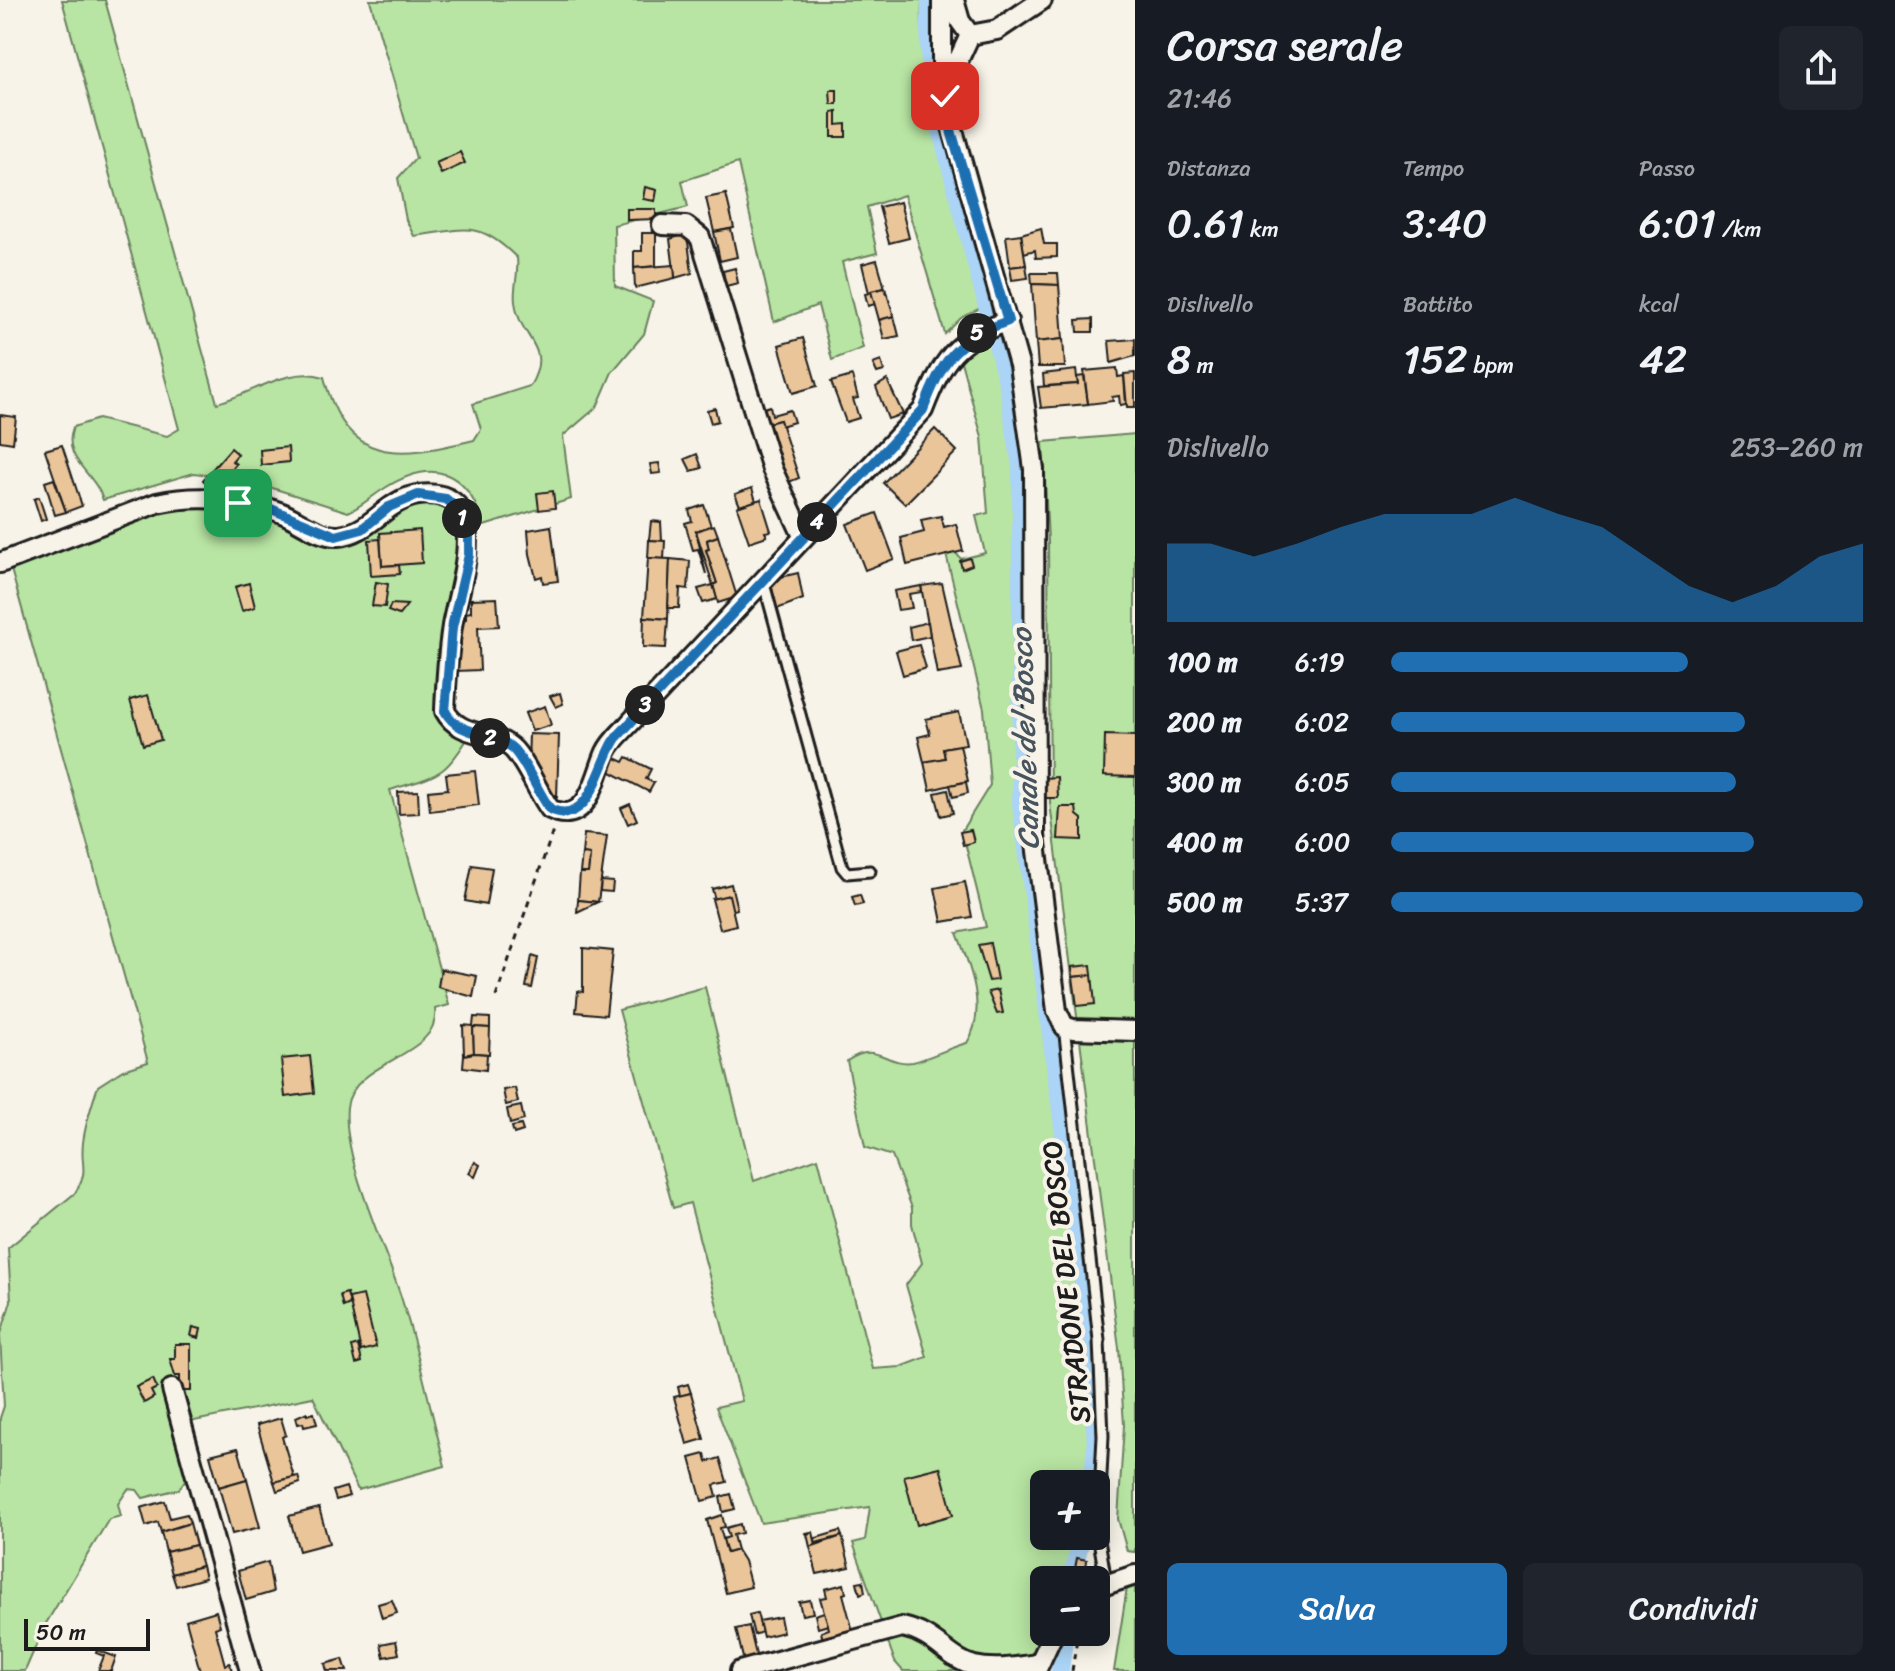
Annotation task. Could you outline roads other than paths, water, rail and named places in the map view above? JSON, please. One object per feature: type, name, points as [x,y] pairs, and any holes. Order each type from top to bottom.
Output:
[{"type":"street","points":[[942,0],[945,96],[1019,365],[1034,469],[1035,835],[1057,1011],[1064,1026],[1135,1031]]},
{"type":"street","points":[[954,0],[960,21],[970,35]]},
{"type":"street","points":[[970,35],[997,30],[1042,0]]},
{"type":"street","points":[[962,165],[955,84],[958,61],[970,35]]},
{"type":"street","points":[[662,225],[686,226],[700,237],[772,469],[803,536]]},
{"type":"street","points":[[0,563],[157,503],[176,499],[211,498],[264,506],[336,536],[362,529],[389,507],[418,495],[446,499],[457,508],[464,523],[469,555],[452,627],[445,711],[451,722],[461,729],[500,741],[513,749],[550,809],[560,814],[572,813],[591,794],[607,750],[617,737],[923,410],[946,359],[978,332],[1008,321]]},
{"type":"street","points":[[172,1389],[250,1671]]},
{"type":"street","points":[[1110,1582],[1135,1575]]},
{"type":"street","points":[[740,1671],[902,1627],[921,1631],[972,1666],[991,1670],[1037,1668],[1048,1646]]},
{"type":"lane","points":[[763,580],[842,867],[847,873],[870,871]]},
{"type":"lane","name":"STRADONE DEL BOSCO","points":[[1064,1026],[1099,1340],[1103,1436],[1098,1534],[1100,1566]]},
{"type":"waterway","name":"Canale del Bosco","points":[[930,0],[929,49],[935,108],[1008,386],[1021,466],[1021,803],[1090,1334],[1096,1447],[1094,1470]]},
{"type":"waterway","name":"Canale del Bosco","points":[[1074,1566],[1078,1550]]},
{"type":"waterway","name":"Canale del Bosco","points":[[1060,1671],[1063,1646]]}]
